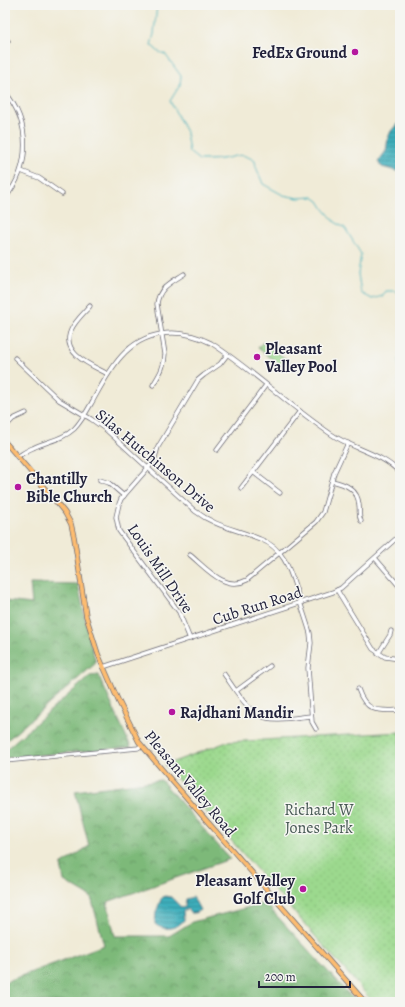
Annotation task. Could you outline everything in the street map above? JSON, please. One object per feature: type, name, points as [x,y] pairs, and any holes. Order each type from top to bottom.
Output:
[{"type":"main road","name":"Pleasant Valley Road","points":[[5,442],[53,498],[65,513],[71,524],[86,616],[96,649],[118,700],[141,746],[365,1002]]},
{"type":"street","points":[[5,45],[8,41]]},
{"type":"street","points":[[5,92],[15,107],[24,131],[25,153],[21,171],[15,184],[5,198]]},
{"type":"street","points":[[21,171],[46,182],[62,194]]},
{"type":"street","points":[[152,385],[164,365],[165,360],[157,304],[158,296],[166,286],[184,274]]},
{"type":"street","points":[[90,306],[71,329],[69,338],[70,345],[77,356],[108,374]]},
{"type":"street","points":[[17,457],[33,447],[62,437],[74,429],[85,416],[116,361],[126,350],[152,336],[172,333],[201,338],[227,355],[330,434],[389,463],[400,473]]},
{"type":"street","name":"Louis Mill Drive","points":[[190,639],[180,612],[118,528],[116,513],[124,496],[154,461],[158,447],[198,380],[220,364],[227,355]]},
{"type":"street","name":"Silas Hutchinson Drive","points":[[15,358],[59,400],[105,429],[207,520],[262,539],[271,544],[280,553],[288,566],[311,638],[308,668],[311,716],[313,725],[316,729]]},
{"type":"street","points":[[216,450],[266,385]]},
{"type":"street","points":[[241,488],[300,411]]},
{"type":"street","points":[[5,427],[13,418],[26,413]]},
{"type":"street","points":[[190,555],[226,582],[233,584],[247,580],[316,522],[323,512],[332,481],[348,443]]},
{"type":"street","points":[[253,472],[280,493]]},
{"type":"street","points":[[100,480],[107,482],[124,496]]},
{"type":"street","points":[[332,481],[345,485],[354,492],[358,499],[358,516],[361,521]]},
{"type":"street","name":"Cub Run Road","points":[[103,667],[337,590],[400,535]]},
{"type":"street","points":[[375,558],[400,587]]},
{"type":"street","points":[[337,590],[368,643],[378,654],[389,659],[400,659]]},
{"type":"street","points":[[378,654],[391,631]]},
{"type":"street","points":[[236,691],[270,666]]},
{"type":"street","points":[[224,674],[251,710],[261,716],[274,719],[311,716]]},
{"type":"street","points":[[358,689],[362,700],[366,705],[373,709],[381,711],[400,710]]},
{"type":"street","points":[[5,761],[138,748],[141,746]]},
{"type":"green space","points":[[263,342],[290,362],[284,368],[258,348]]},
{"type":"green space","points":[[30,583],[78,584],[96,663],[5,742],[5,601],[32,604]]},
{"type":"green space","points":[[99,675],[131,747],[5,758],[5,750],[90,676]]},
{"type":"green space","name":"Richard W Jones Park","points":[[400,732],[400,1002],[373,1002],[165,765],[227,742]]},
{"type":"green space","points":[[161,780],[230,859],[107,902],[115,936],[169,936],[192,922],[265,903],[356,1002],[5,1002],[5,982],[104,945],[91,897],[64,881],[61,865],[89,846],[75,791]]},
{"type":"water","points":[[400,121],[400,172],[382,167],[378,162],[386,151],[388,138],[391,131]]},
{"type":"water","points":[[162,897],[171,897],[182,908],[185,907],[186,899],[193,897],[200,910],[195,913],[191,913],[187,909],[183,911],[184,920],[181,923],[175,927],[162,928],[155,924],[156,912]]},
{"type":"waterway","points":[[157,5],[154,34],[151,45],[159,52],[165,54],[181,76],[180,85],[170,101],[186,132],[189,152],[199,160],[218,159],[242,155],[246,156],[255,161],[263,184],[283,195],[298,198],[313,197],[319,201],[335,222],[345,228],[361,254],[358,274],[361,293],[372,299],[383,296],[386,291],[396,291],[400,294]]},
{"type":"waterway","points":[[400,356],[400,397]]},
{"type":"place","name":"FedEx Ground","points":[[355,52]]},
{"type":"place","name":"Pleasant Valley Pool","points":[[257,357]]},
{"type":"place","name":"Chantilly Bible Church","points":[[18,487]]},
{"type":"place","name":"Rajdhani Mandir","points":[[172,712]]},
{"type":"place","name":"Pleasant Valley Golf Club","points":[[303,889]]}]
